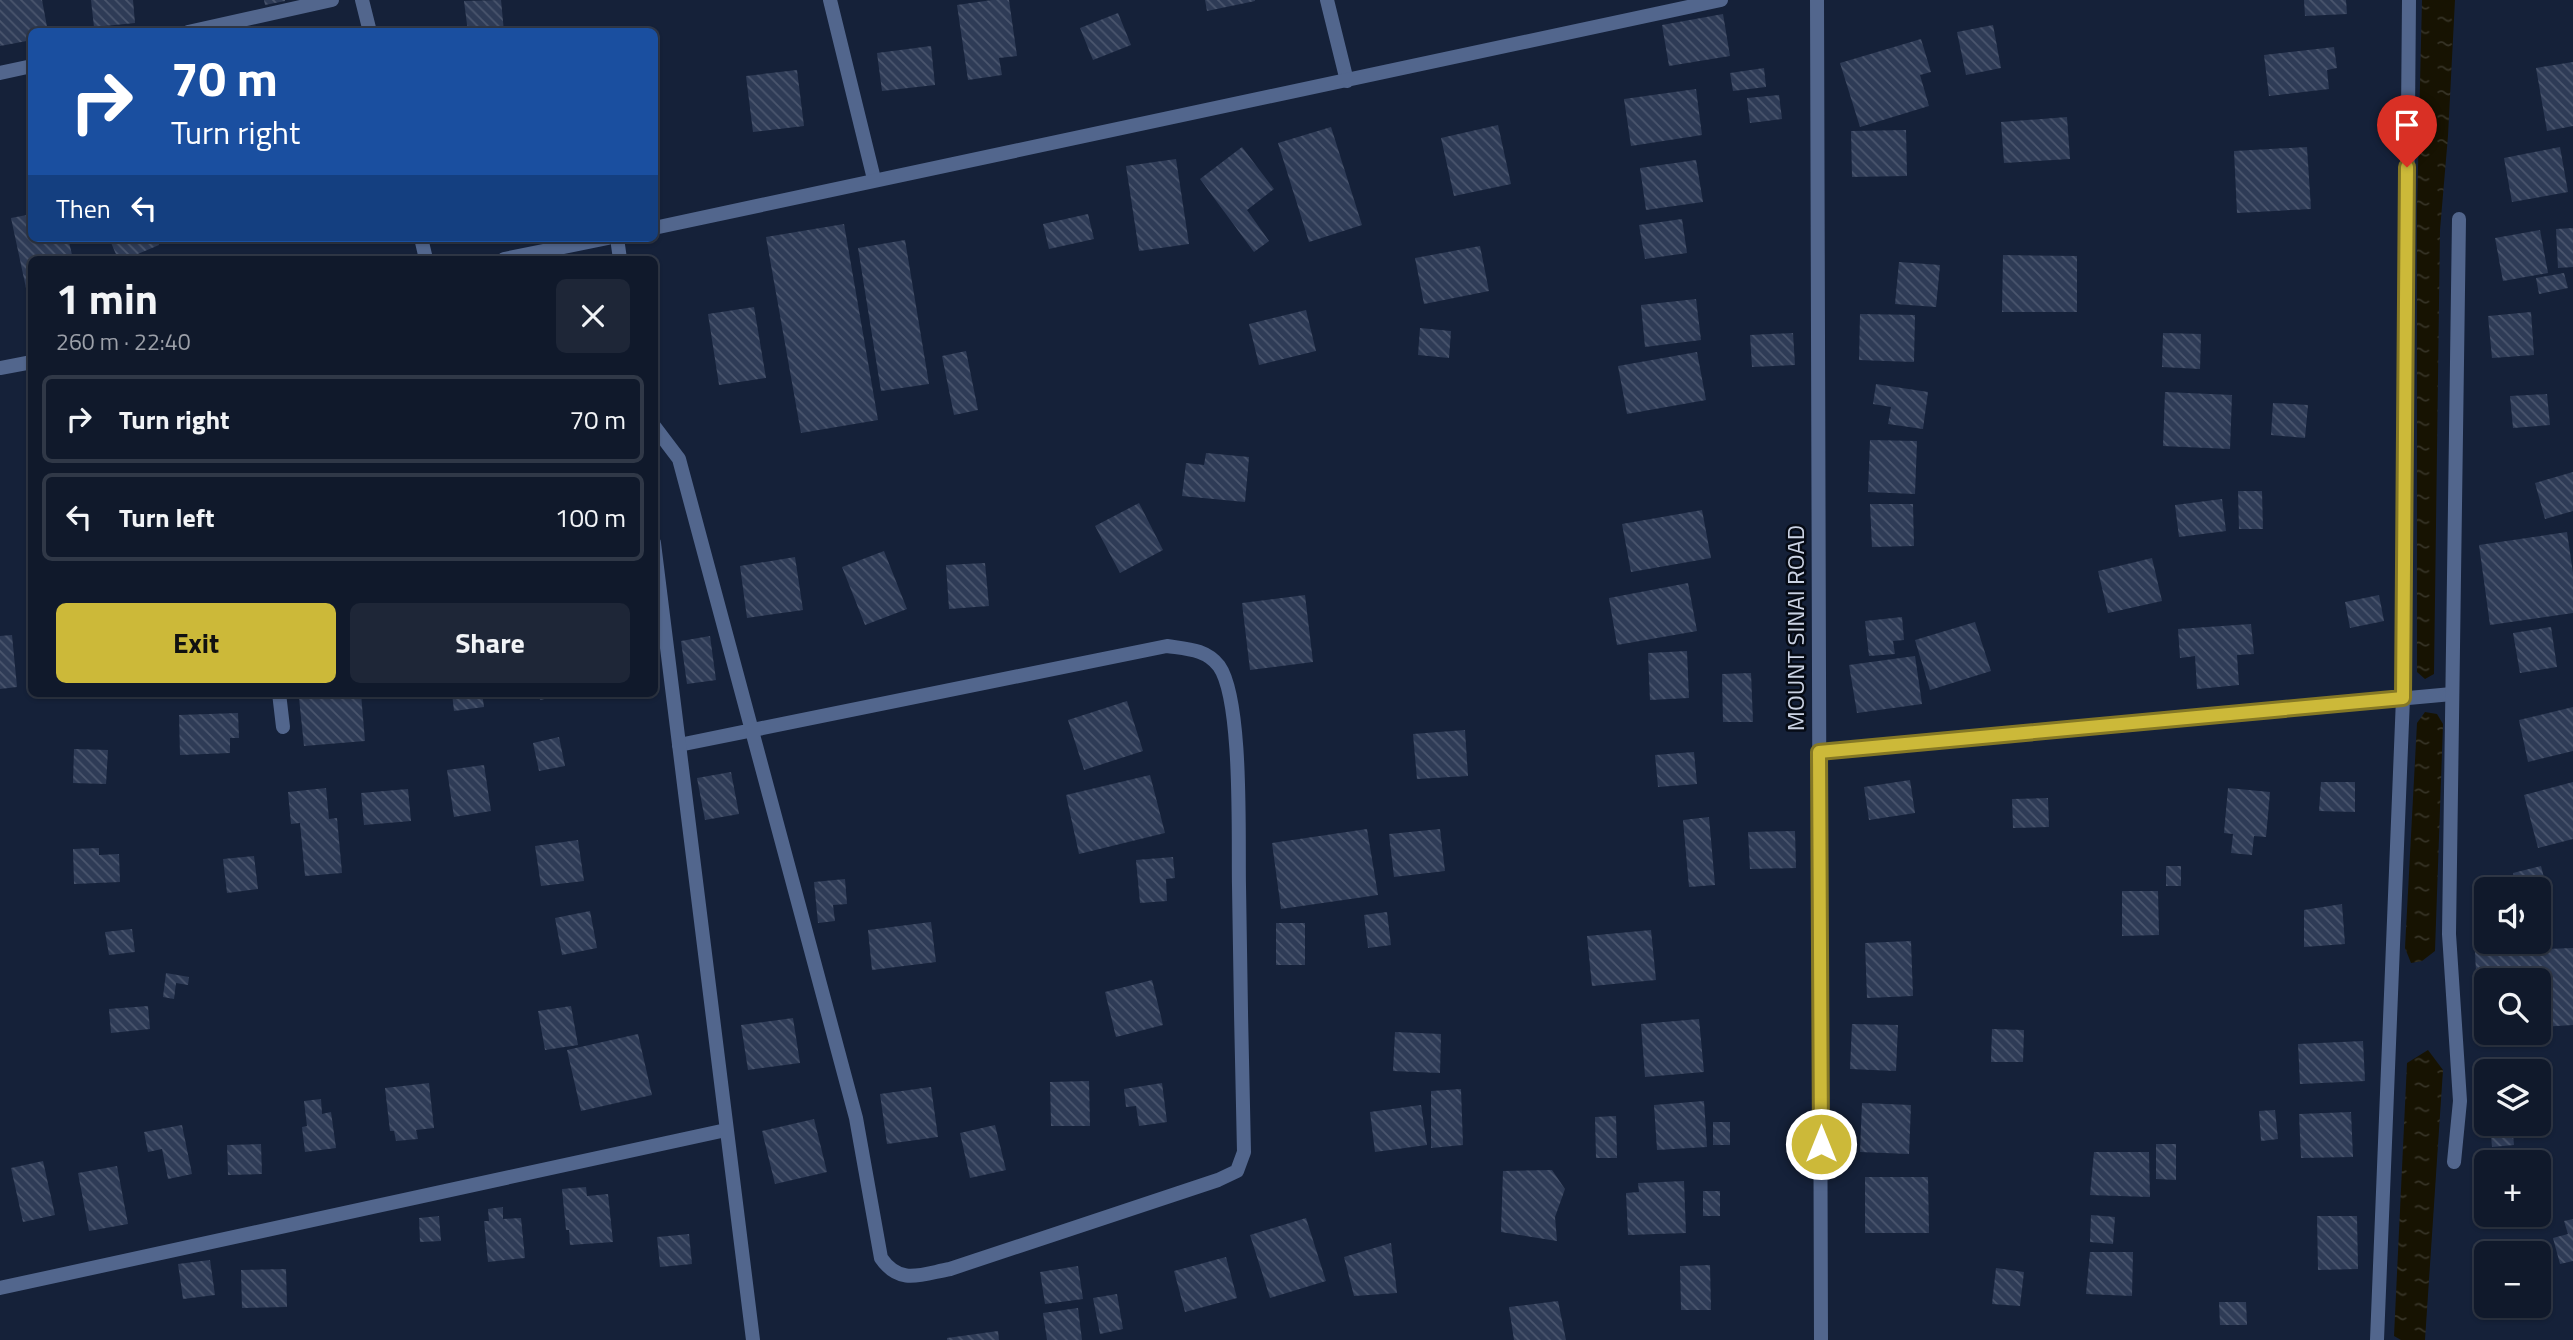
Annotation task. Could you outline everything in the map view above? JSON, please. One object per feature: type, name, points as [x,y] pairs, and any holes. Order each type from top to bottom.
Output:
[{"type":"street","points":[[206,28],[332,0]]},
{"type":"street","points":[[362,0],[369,28]]},
{"type":"street","points":[[830,0],[874,179]]},
{"type":"street","points":[[1327,0],[1347,81]]},
{"type":"street","points":[[658,227],[1721,0]]},
{"type":"street","name":"MOUNT SINAI ROAD","points":[[1817,0],[1821,1340]]},
{"type":"street","points":[[2377,1340],[2403,698],[2409,0]]},
{"type":"street","points":[[0,73],[28,67]]},
{"type":"street","points":[[2454,1162],[2460,1101],[2449,934],[2459,219]]},
{"type":"street","points":[[519,256],[588,242]]},
{"type":"street","points":[[0,368],[28,363]]},
{"type":"street","points":[[658,431],[679,459],[752,731],[856,1118],[881,1258],[890,1270],[906,1277],[950,1269],[1218,1180],[1237,1171],[1244,1152],[1236,749],[1227,682],[1219,666],[1208,655],[1195,649],[1167,646],[752,731],[679,745]]},
{"type":"street","points":[[658,576],[753,1340]]},
{"type":"street","points":[[1819,752],[2452,694]]},
{"type":"street","points":[[279,697],[283,727]]},
{"type":"street","points":[[0,1288],[726,1130]]},
{"type":"water","points":[[2422,0],[2455,0],[2440,230],[2434,674],[2425,679],[2417,672],[2417,210]]},
{"type":"water","points":[[2425,712],[2437,714],[2443,724],[2435,951],[2422,961],[2411,963],[2405,948],[2417,723]]},
{"type":"water","points":[[2428,1050],[2443,1070],[2425,1340],[2401,1340],[2394,1336],[2407,1063]]},
{"type":"building","points":[[0,0],[42,0],[47,28],[28,28],[28,41],[0,46]]},
{"type":"building","points":[[91,0],[133,0],[135,23],[94,27]]},
{"type":"building","points":[[264,0],[285,0],[285,1],[265,5]]},
{"type":"building","points":[[501,0],[504,28],[467,28],[464,1]]},
{"type":"building","points":[[1009,0],[1017,56],[999,58],[1002,75],[968,80],[957,5]]},
{"type":"building","points":[[1205,0],[1255,0],[1255,1],[1207,11]]},
{"type":"building","points":[[2304,0],[2346,0],[2347,14],[2305,16]]},
{"type":"building","points":[[1118,13],[1131,45],[1093,60],[1080,28]]},
{"type":"building","points":[[1723,14],[1730,56],[1669,66],[1662,25]]},
{"type":"building","points":[[1993,25],[2001,68],[1966,75],[1957,32]]},
{"type":"building","points":[[1921,39],[1931,72],[1920,75],[1929,106],[1860,127],[1840,63]]},
{"type":"building","points":[[931,46],[935,85],[882,91],[877,53]]},
{"type":"building","points":[[2334,47],[2337,68],[2327,70],[2329,89],[2269,96],[2264,55]]},
{"type":"building","points":[[2573,62],[2573,126],[2547,131],[2536,68]]},
{"type":"building","points":[[1764,68],[1766,87],[1733,91],[1730,73]]},
{"type":"building","points":[[797,70],[804,126],[753,132],[746,76]]},
{"type":"building","points":[[1696,89],[1702,135],[1631,146],[1624,99]]},
{"type":"building","points":[[1779,95],[1782,119],[1750,123],[1747,98]]},
{"type":"building","points":[[2067,117],[2070,159],[2004,163],[2001,122]]},
{"type":"building","points":[[1498,125],[1511,184],[1454,196],[1441,138]]},
{"type":"building","points":[[1331,127],[1362,225],[1309,242],[1278,143]]},
{"type":"building","points":[[1906,130],[1907,176],[1852,177],[1851,131]]},
{"type":"building","points":[[1242,147],[1274,189],[1247,210],[1269,241],[1254,252],[1200,179]]},
{"type":"building","points":[[2307,147],[2311,209],[2237,213],[2234,151]]},
{"type":"building","points":[[2560,147],[2568,192],[2512,202],[2504,158]]},
{"type":"building","points":[[1176,159],[1189,244],[1139,251],[1126,166]]},
{"type":"building","points":[[1696,160],[1703,202],[1646,210],[1640,168]]},
{"type":"building","points":[[1088,214],[1094,239],[1049,249],[1043,224]]},
{"type":"building","points":[[28,215],[28,242],[69,242],[72,256],[28,256],[26,288],[11,218]]},
{"type":"building","points":[[1682,219],[1687,253],[1645,259],[1639,225]]},
{"type":"building","points":[[844,224],[878,420],[801,433],[766,237]]},
{"type":"building","points":[[2573,228],[2573,267],[2558,268],[2556,229]]},
{"type":"building","points":[[2540,230],[2548,273],[2503,281],[2495,238]]},
{"type":"building","points":[[905,240],[929,384],[881,391],[858,248]]},
{"type":"building","points":[[111,242],[158,242],[159,245],[133,256],[117,256]]},
{"type":"building","points":[[1480,246],[1489,291],[1424,304],[1415,258]]},
{"type":"building","points":[[2003,255],[2077,256],[2077,312],[2002,312]]},
{"type":"building","points":[[1899,262],[1940,265],[1936,307],[1895,304]]},
{"type":"building","points":[[2564,273],[2568,288],[2539,294],[2536,278]]},
{"type":"building","points":[[1696,299],[1701,340],[1645,347],[1641,305]]},
{"type":"building","points":[[754,307],[766,378],[719,385],[708,314]]},
{"type":"building","points":[[1306,310],[1316,351],[1259,365],[1249,324]]},
{"type":"building","points":[[2531,312],[2534,355],[2492,358],[2488,316]]},
{"type":"building","points":[[1860,314],[1915,315],[1914,362],[1859,360]]},
{"type":"building","points":[[1420,328],[1451,331],[1449,358],[1418,355]]},
{"type":"building","points":[[1793,333],[1795,365],[1752,367],[1750,335]]},
{"type":"building","points":[[2163,333],[2201,334],[2200,369],[2162,367]]},
{"type":"building","points":[[966,351],[978,410],[954,415],[942,356]]},
{"type":"building","points":[[1697,352],[1706,400],[1627,414],[1618,366]]},
{"type":"building","points":[[1876,384],[1928,392],[1923,429],[1888,424],[1891,407],[1873,404]]},
{"type":"building","points":[[2165,392],[2232,395],[2230,449],[2163,446]]},
{"type":"building","points":[[2547,394],[2550,425],[2513,428],[2510,396]]},
{"type":"building","points":[[2273,403],[2308,405],[2305,438],[2271,435]]},
{"type":"building","points":[[1870,440],[1917,441],[1915,494],[1868,492]]},
{"type":"building","points":[[1206,453],[1249,457],[1245,502],[1182,496],[1186,463],[1204,465]]},
{"type":"building","points":[[2573,472],[2573,511],[2545,519],[2535,483]]},
{"type":"building","points":[[2238,491],[2262,491],[2263,529],[2239,529]]},
{"type":"building","points":[[2222,499],[2226,531],[2179,537],[2175,505]]},
{"type":"building","points":[[1139,503],[1163,550],[1120,573],[1095,526]]},
{"type":"building","points":[[1870,504],[1913,504],[1914,546],[1872,547]]},
{"type":"building","points":[[1702,510],[1711,558],[1631,572],[1622,524]]},
{"type":"building","points":[[2567,532],[2573,573],[2573,613],[2490,625],[2479,545]]},
{"type":"building","points":[[884,551],[907,609],[865,625],[842,567]]},
{"type":"building","points":[[795,557],[803,610],[747,618],[740,566]]},
{"type":"building","points":[[2152,558],[2162,601],[2108,613],[2098,571]]},
{"type":"building","points":[[985,563],[989,606],[949,609],[946,565]]},
{"type":"building","points":[[1688,583],[1697,631],[1617,645],[1609,598]]},
{"type":"building","points":[[1305,595],[1313,662],[1250,670],[1242,603]]},
{"type":"building","points":[[2379,595],[2384,621],[2350,628],[2345,602]]},
{"type":"building","points":[[1902,617],[1904,640],[1893,641],[1895,654],[1869,656],[1865,621]]},
{"type":"building","points":[[1975,622],[1991,671],[1930,690],[1915,640]]},
{"type":"building","points":[[2251,624],[2254,654],[2237,655],[2239,685],[2197,689],[2195,656],[2180,658],[2178,629]]},
{"type":"building","points":[[2551,627],[2557,667],[2520,673],[2513,633]]},
{"type":"building","points":[[12,635],[17,687],[0,689],[0,636]]},
{"type":"building","points":[[710,636],[716,680],[687,684],[681,641]]},
{"type":"building","points":[[1687,651],[1689,698],[1650,700],[1648,653]]},
{"type":"building","points":[[1915,656],[1922,704],[1857,713],[1849,665]]},
{"type":"building","points":[[1751,673],[1753,722],[1723,722],[1722,674]]},
{"type":"building","points":[[361,697],[365,741],[304,746],[299,698]]},
{"type":"building","points":[[452,697],[483,697],[484,707],[454,711]]},
{"type":"building","points":[[1127,701],[1143,751],[1084,770],[1068,720]]},
{"type":"building","points":[[2573,707],[2573,751],[2528,762],[2519,720]]},
{"type":"building","points":[[238,713],[239,738],[230,738],[230,753],[180,755],[179,715]]},
{"type":"building","points":[[1465,730],[1468,776],[1417,779],[1413,734]]},
{"type":"building","points":[[559,737],[565,766],[539,771],[533,743]]},
{"type":"building","points":[[74,749],[108,750],[106,784],[73,783]]},
{"type":"building","points":[[1694,752],[1697,784],[1658,787],[1655,755]]},
{"type":"building","points":[[484,765],[491,811],[454,817],[447,770]]},
{"type":"building","points":[[731,772],[739,814],[705,820],[697,778]]},
{"type":"building","points":[[1150,775],[1165,833],[1079,854],[1066,795]]},
{"type":"building","points":[[1910,780],[1915,813],[1869,820],[1864,787]]},
{"type":"building","points":[[2321,782],[2355,782],[2355,812],[2319,811]]},
{"type":"building","points":[[2573,782],[2573,839],[2538,848],[2524,795]]},
{"type":"building","points":[[326,788],[329,819],[337,818],[342,873],[305,876],[300,823],[291,824],[288,792]]},
{"type":"building","points":[[2228,788],[2270,792],[2266,837],[2254,836],[2252,855],[2231,853],[2233,834],[2224,833]]},
{"type":"building","points":[[408,789],[411,821],[364,825],[361,793]]},
{"type":"building","points":[[2048,798],[2049,827],[2013,828],[2012,799]]},
{"type":"building","points":[[1709,817],[1715,885],[1689,887],[1683,820]]},
{"type":"building","points":[[1367,829],[1378,895],[1281,909],[1272,843]]},
{"type":"building","points":[[1440,829],[1445,871],[1394,877],[1389,834]]},
{"type":"building","points":[[1795,831],[1796,868],[1750,869],[1748,832]]},
{"type":"building","points":[[578,840],[584,881],[541,886],[535,846]]},
{"type":"building","points":[[99,848],[99,855],[119,854],[120,882],[74,884],[73,849]]},
{"type":"building","points":[[254,856],[258,889],[227,893],[223,859]]},
{"type":"building","points":[[1173,857],[1175,878],[1166,879],[1167,901],[1140,903],[1136,860]]},
{"type":"building","points":[[2166,866],[2181,866],[2181,886],[2166,886]]},
{"type":"building","points":[[2541,866],[2544,877],[2514,877],[2513,873]]},
{"type":"building","points":[[845,879],[847,904],[833,905],[835,921],[818,923],[814,882]]},
{"type":"building","points":[[2122,891],[2158,891],[2159,935],[2122,936]]},
{"type":"building","points":[[2342,904],[2345,944],[2304,947],[2304,910]]},
{"type":"building","points":[[590,911],[597,948],[562,955],[555,918]]},
{"type":"building","points":[[1387,912],[1391,945],[1368,948],[1364,915]]},
{"type":"building","points":[[931,922],[936,962],[872,970],[868,930]]},
{"type":"building","points":[[1276,923],[1305,923],[1305,965],[1276,965]]},
{"type":"building","points":[[132,929],[135,952],[109,955],[105,932]]},
{"type":"building","points":[[1651,930],[1656,980],[1592,986],[1587,936]]},
{"type":"building","points":[[1911,941],[1913,996],[1867,998],[1865,943]]},
{"type":"building","points":[[2573,948],[2573,1025],[2551,1026],[2551,968],[2476,968],[2475,954],[2551,954],[2551,949]]},
{"type":"building","points":[[166,973],[189,977],[188,985],[176,983],[174,999],[163,997]]},
{"type":"building","points":[[1152,980],[1163,1025],[1116,1037],[1105,992]]},
{"type":"building","points":[[148,1006],[150,1029],[111,1033],[109,1009]]},
{"type":"building","points":[[571,1006],[578,1045],[545,1050],[538,1011]]},
{"type":"building","points":[[793,1018],[800,1063],[748,1070],[741,1025]]},
{"type":"building","points":[[1699,1019],[1704,1072],[1645,1077],[1641,1024]]},
{"type":"building","points":[[1852,1024],[1898,1025],[1896,1071],[1850,1069]]},
{"type":"building","points":[[1992,1029],[2024,1030],[2023,1062],[1991,1062]]},
{"type":"building","points":[[1395,1032],[1441,1034],[1440,1073],[1393,1071]]},
{"type":"building","points":[[638,1034],[652,1095],[581,1111],[567,1050]]},
{"type":"building","points":[[2363,1041],[2365,1081],[2300,1084],[2298,1044]]},
{"type":"building","points":[[1089,1081],[1090,1126],[1051,1126],[1050,1082]]},
{"type":"building","points":[[429,1083],[434,1128],[416,1130],[418,1139],[396,1141],[394,1131],[390,1131],[385,1088]]},
{"type":"building","points":[[1162,1083],[1167,1122],[1139,1126],[1136,1106],[1126,1107],[1124,1089]]},
{"type":"building","points":[[931,1087],[938,1137],[887,1144],[880,1094]]},
{"type":"building","points":[[1461,1089],[1463,1145],[1431,1148],[1431,1091]]},
{"type":"building","points":[[321,1099],[322,1114],[331,1112],[336,1148],[305,1152],[302,1127],[307,1126],[304,1101]]},
{"type":"building","points":[[1704,1101],[1707,1147],[1657,1150],[1654,1105]]},
{"type":"building","points":[[1862,1103],[1911,1105],[1909,1154],[1860,1152]]},
{"type":"building","points":[[1421,1105],[1427,1145],[1375,1152],[1370,1112]]},
{"type":"building","points":[[2275,1110],[2278,1139],[2261,1141],[2259,1111]]},
{"type":"building","points":[[2351,1112],[2353,1157],[2301,1158],[2299,1114]]},
{"type":"building","points":[[1616,1116],[1617,1158],[1596,1158],[1595,1117]]},
{"type":"building","points":[[814,1119],[827,1172],[775,1184],[762,1131]]},
{"type":"building","points":[[1713,1122],[1730,1122],[1730,1145],[1713,1145]]},
{"type":"building","points":[[182,1125],[192,1174],[168,1179],[162,1149],[148,1152],[144,1132]]},
{"type":"building","points":[[995,1125],[1006,1170],[970,1178],[960,1133]]},
{"type":"building","points":[[2491,1136],[2513,1136],[2514,1145],[2492,1147]]},
{"type":"building","points":[[261,1144],[262,1174],[228,1175],[227,1145]]},
{"type":"building","points":[[2156,1144],[2176,1144],[2176,1180],[2156,1179]]},
{"type":"building","points":[[2094,1152],[2149,1152],[2150,1197],[2090,1195]]},
{"type":"building","points":[[43,1161],[55,1215],[23,1222],[11,1168]]},
{"type":"building","points":[[117,1166],[128,1224],[89,1231],[78,1173]]},
{"type":"building","points":[[1552,1170],[1565,1189],[1555,1217],[1557,1241],[1501,1232],[1503,1171]]},
{"type":"building","points":[[1865,1177],[1928,1177],[1929,1233],[1865,1233]]},
{"type":"building","points":[[1684,1181],[1686,1233],[1628,1235],[1626,1193],[1639,1192],[1638,1183]]},
{"type":"building","points":[[586,1187],[587,1196],[608,1194],[613,1242],[570,1245],[562,1189]]},
{"type":"building","points":[[1703,1191],[1720,1191],[1720,1216],[1703,1216]]},
{"type":"building","points":[[503,1207],[503,1219],[521,1218],[525,1258],[488,1262],[484,1221],[489,1221],[488,1209]]},
{"type":"building","points":[[2091,1215],[2115,1217],[2113,1244],[2090,1242]]},
{"type":"building","points":[[439,1216],[441,1241],[420,1242],[419,1218]]},
{"type":"building","points":[[2317,1216],[2357,1216],[2358,1269],[2318,1270]]},
{"type":"building","points":[[1306,1218],[1326,1281],[1270,1298],[1250,1235]]},
{"type":"building","points":[[2573,1219],[2573,1261],[2560,1264],[2553,1238],[2568,1234],[2564,1221]]},
{"type":"building","points":[[689,1234],[692,1264],[660,1267],[657,1237]]},
{"type":"building","points":[[1391,1243],[1397,1293],[1354,1296],[1344,1257]]},
{"type":"building","points":[[2090,1252],[2133,1252],[2132,1296],[2086,1294]]},
{"type":"building","points":[[1226,1257],[1237,1298],[1185,1312],[1174,1271]]},
{"type":"building","points":[[210,1260],[215,1295],[183,1299],[178,1264]]},
{"type":"building","points":[[1710,1265],[1711,1310],[1681,1310],[1680,1266]]},
{"type":"building","points":[[1078,1266],[1083,1299],[1045,1304],[1040,1272]]},
{"type":"building","points":[[1996,1268],[2024,1272],[2020,1306],[1992,1304]]},
{"type":"building","points":[[286,1269],[287,1307],[242,1308],[241,1270]]},
{"type":"building","points":[[1117,1294],[1123,1329],[1100,1334],[1093,1298]]},
{"type":"building","points":[[1558,1301],[1566,1340],[1514,1340],[1509,1307]]},
{"type":"building","points":[[2219,1302],[2246,1302],[2247,1325],[2220,1325]]},
{"type":"building","points":[[1078,1308],[1082,1340],[1047,1340],[1043,1313]]},
{"type":"building","points":[[998,1331],[999,1340],[947,1340],[947,1338]]},
{"type":"route","points":[[1821,1144],[1819,752],[2403,698],[2407,167]]}]
